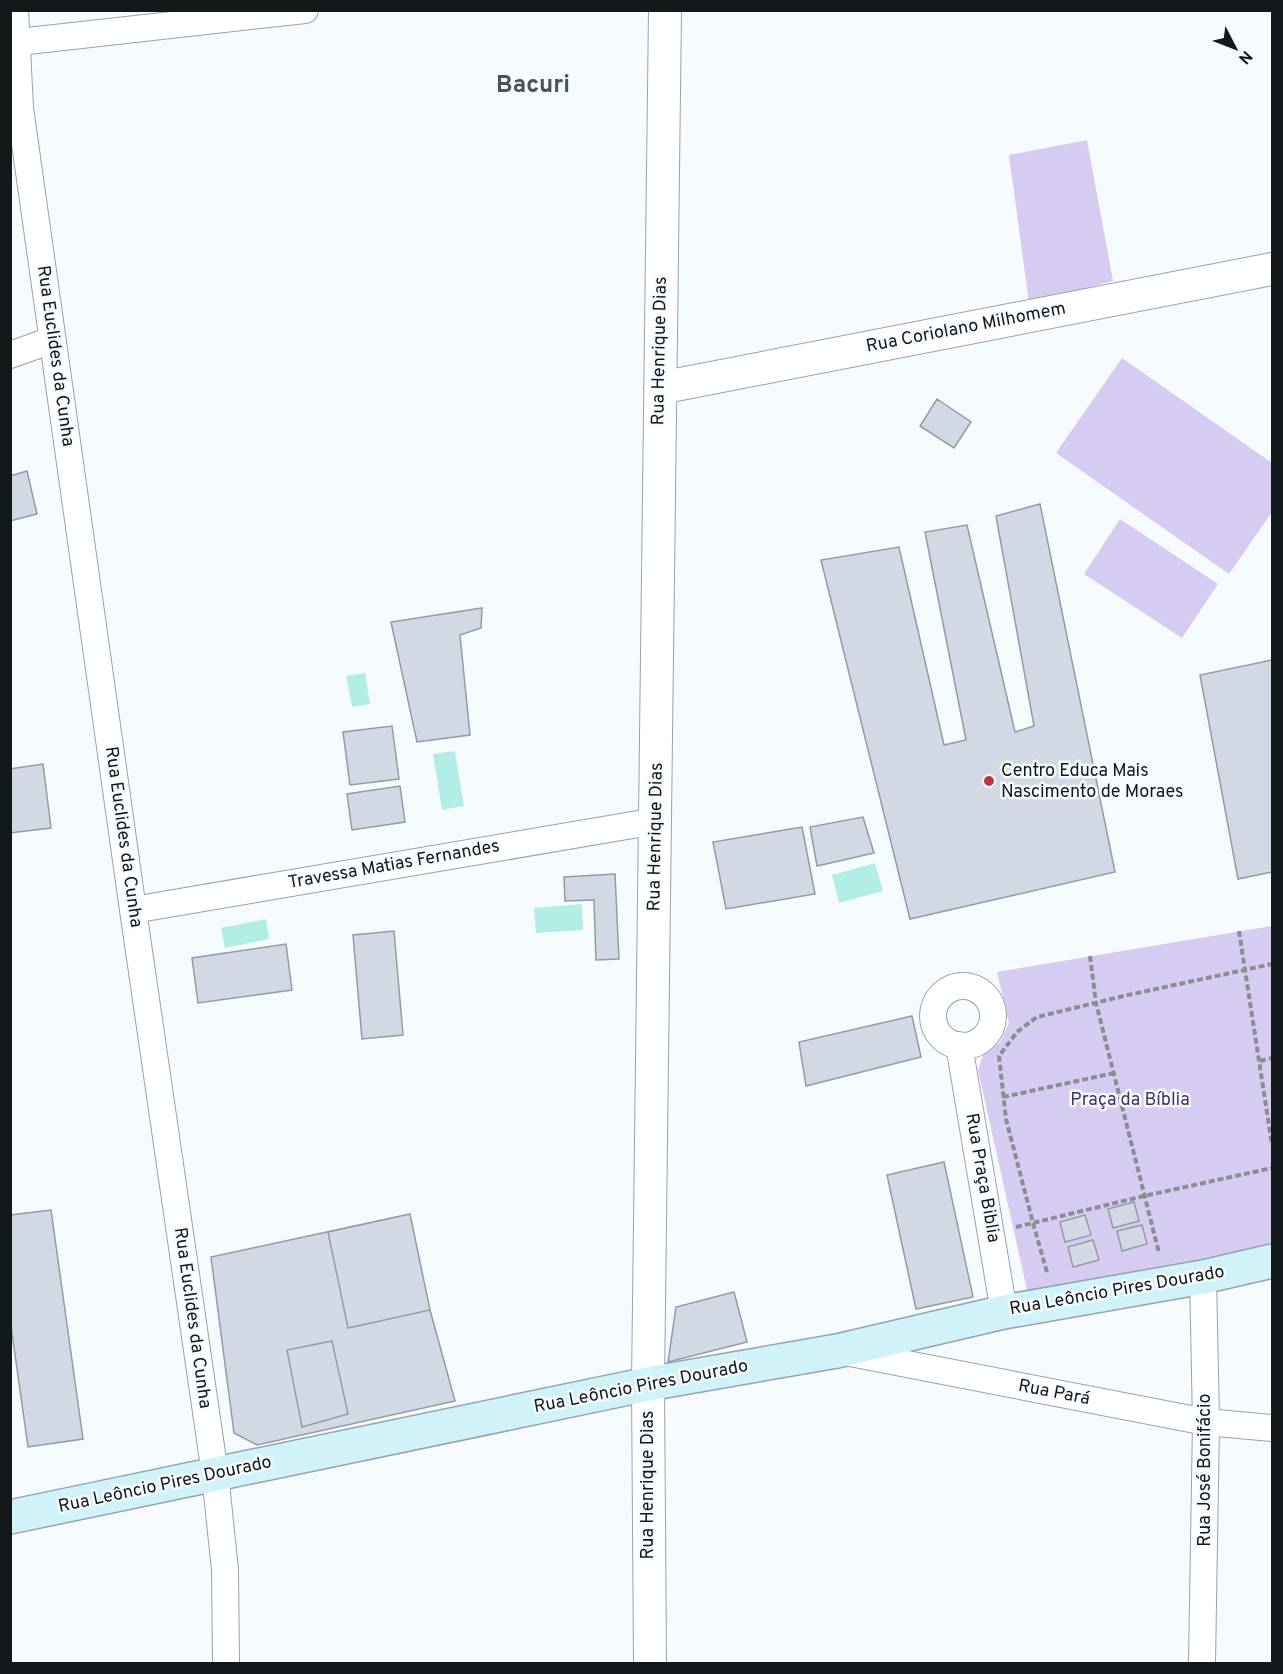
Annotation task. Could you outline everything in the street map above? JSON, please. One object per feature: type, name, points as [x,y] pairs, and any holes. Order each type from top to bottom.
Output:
[{"type":"main road","name":"Rua Leôncio Pires Dourado","points":[[10,1517],[648,1384],[837,1351],[1004,1311],[1203,1277],[1272,1261]]},
{"type":"street","name":"Rua Euclides da Cunha","points":[[15,10],[13,42],[20,108],[215,1474],[225,1570],[226,1664]]},
{"type":"street","points":[[13,42],[305,10]]},
{"type":"street","name":"Rua Henrique Dias","points":[[650,1664],[648,1384],[665,10]]},
{"type":"street","name":"Rua Coriolano Milhomem","points":[[660,388],[1272,269]]},
{"type":"street","points":[[10,355],[52,340]]},
{"type":"street","name":"Travessa Matias Fernandes","points":[[133,910],[656,821]]},
{"type":"street","name":"Rua Praça Biblia","points":[[959,1045],[1004,1311]]},
{"type":"street","name":"Rua José Bonifácio","points":[[1202,1664],[1206,1422],[1203,1277]]},
{"type":"street","name":"Rua Pará","points":[[837,1351],[1206,1422],[1272,1428]]},
{"type":"path","points":[[1239,931],[1272,1145]]},
{"type":"path","points":[[1090,956],[1096,1003],[1162,1262]]},
{"type":"path","points":[[1049,1277],[1006,1119],[999,1056],[1017,1032],[1037,1017],[1272,964]]},
{"type":"path","points":[[1260,1061],[1272,1058]]},
{"type":"path","points":[[1004,1097],[1114,1073]]},
{"type":"path","points":[[1013,1228],[1272,1168]]},
{"type":"path","points":[[1158,1252],[1168,1250]]},
{"type":"green space","points":[[1087,140],[1113,281],[1029,303],[1009,155]]},
{"type":"green space","points":[[1122,358],[1272,463],[1272,512],[1229,574],[1056,453]]},
{"type":"green space","points":[[1120,519],[1218,584],[1182,638],[1084,574]]},
{"type":"green space","name":"Praça da Bíblia","points":[[1272,926],[1272,1249],[1029,1299],[978,1070],[983,1054],[1000,1042],[1009,1023],[997,972]]},
{"type":"shaded area","points":[[365,673],[370,704],[352,707],[346,676]]},
{"type":"shaded area","points":[[455,751],[464,806],[442,810],[433,754]]},
{"type":"shaded area","points":[[875,863],[883,891],[839,903],[832,875]]},
{"type":"shaded area","points":[[582,904],[583,930],[536,933],[534,908]]},
{"type":"shaded area","points":[[266,919],[269,939],[225,948],[221,928]]},
{"type":"building","points":[[937,399],[971,422],[954,448],[920,426]]},
{"type":"building","points":[[27,471],[37,514],[10,521],[10,476]]},
{"type":"building","points":[[1040,504],[1115,872],[910,919],[821,560],[899,547],[944,745],[966,740],[925,532],[967,525],[1015,732],[1034,726],[996,516]]},
{"type":"building","points":[[482,608],[481,628],[460,635],[470,735],[417,742],[391,622]]},
{"type":"building","points":[[1272,660],[1272,872],[1238,879],[1200,675]]},
{"type":"building","points":[[392,726],[399,779],[350,785],[343,732]]},
{"type":"building","points":[[43,764],[51,828],[10,833],[10,769]]},
{"type":"building","points":[[400,786],[405,822],[352,830],[347,794]]},
{"type":"building","points":[[863,817],[874,853],[817,866],[810,827]]},
{"type":"building","points":[[802,827],[815,894],[726,909],[713,842]]},
{"type":"building","points":[[615,874],[619,959],[596,960],[594,900],[565,901],[564,877]]},
{"type":"building","points":[[394,931],[403,1035],[362,1039],[353,935]]},
{"type":"building","points":[[286,944],[292,990],[198,1003],[192,958]]},
{"type":"building","points":[[912,1016],[921,1057],[806,1086],[799,1042]]},
{"type":"building","points":[[944,1162],[973,1297],[916,1309],[887,1175]]},
{"type":"building","points":[[1134,1202],[1139,1221],[1113,1228],[1108,1209]]},
{"type":"building","points":[[51,1210],[83,1439],[28,1447],[10,1319],[10,1215]]},
{"type":"building","points":[[410,1214],[430,1310],[455,1401],[257,1445],[234,1433],[211,1257]]},
{"type":"building","points":[[410,1214],[430,1310],[348,1328],[328,1232]]},
{"type":"building","points":[[1085,1215],[1091,1235],[1065,1242],[1060,1222]]},
{"type":"building","points":[[1142,1225],[1147,1244],[1122,1251],[1117,1231]]},
{"type":"building","points":[[1093,1240],[1099,1260],[1073,1267],[1068,1247]]},
{"type":"building","points":[[734,1292],[747,1342],[668,1362],[676,1307]]},
{"type":"building","points":[[332,1341],[348,1414],[302,1427],[287,1350]]},
{"type":"place","name":"Centro Educa Mais Nascimento de Moraes","points":[[989,781]]},
{"type":"district","name":"Bacuri","points":[[533,86]]}]
